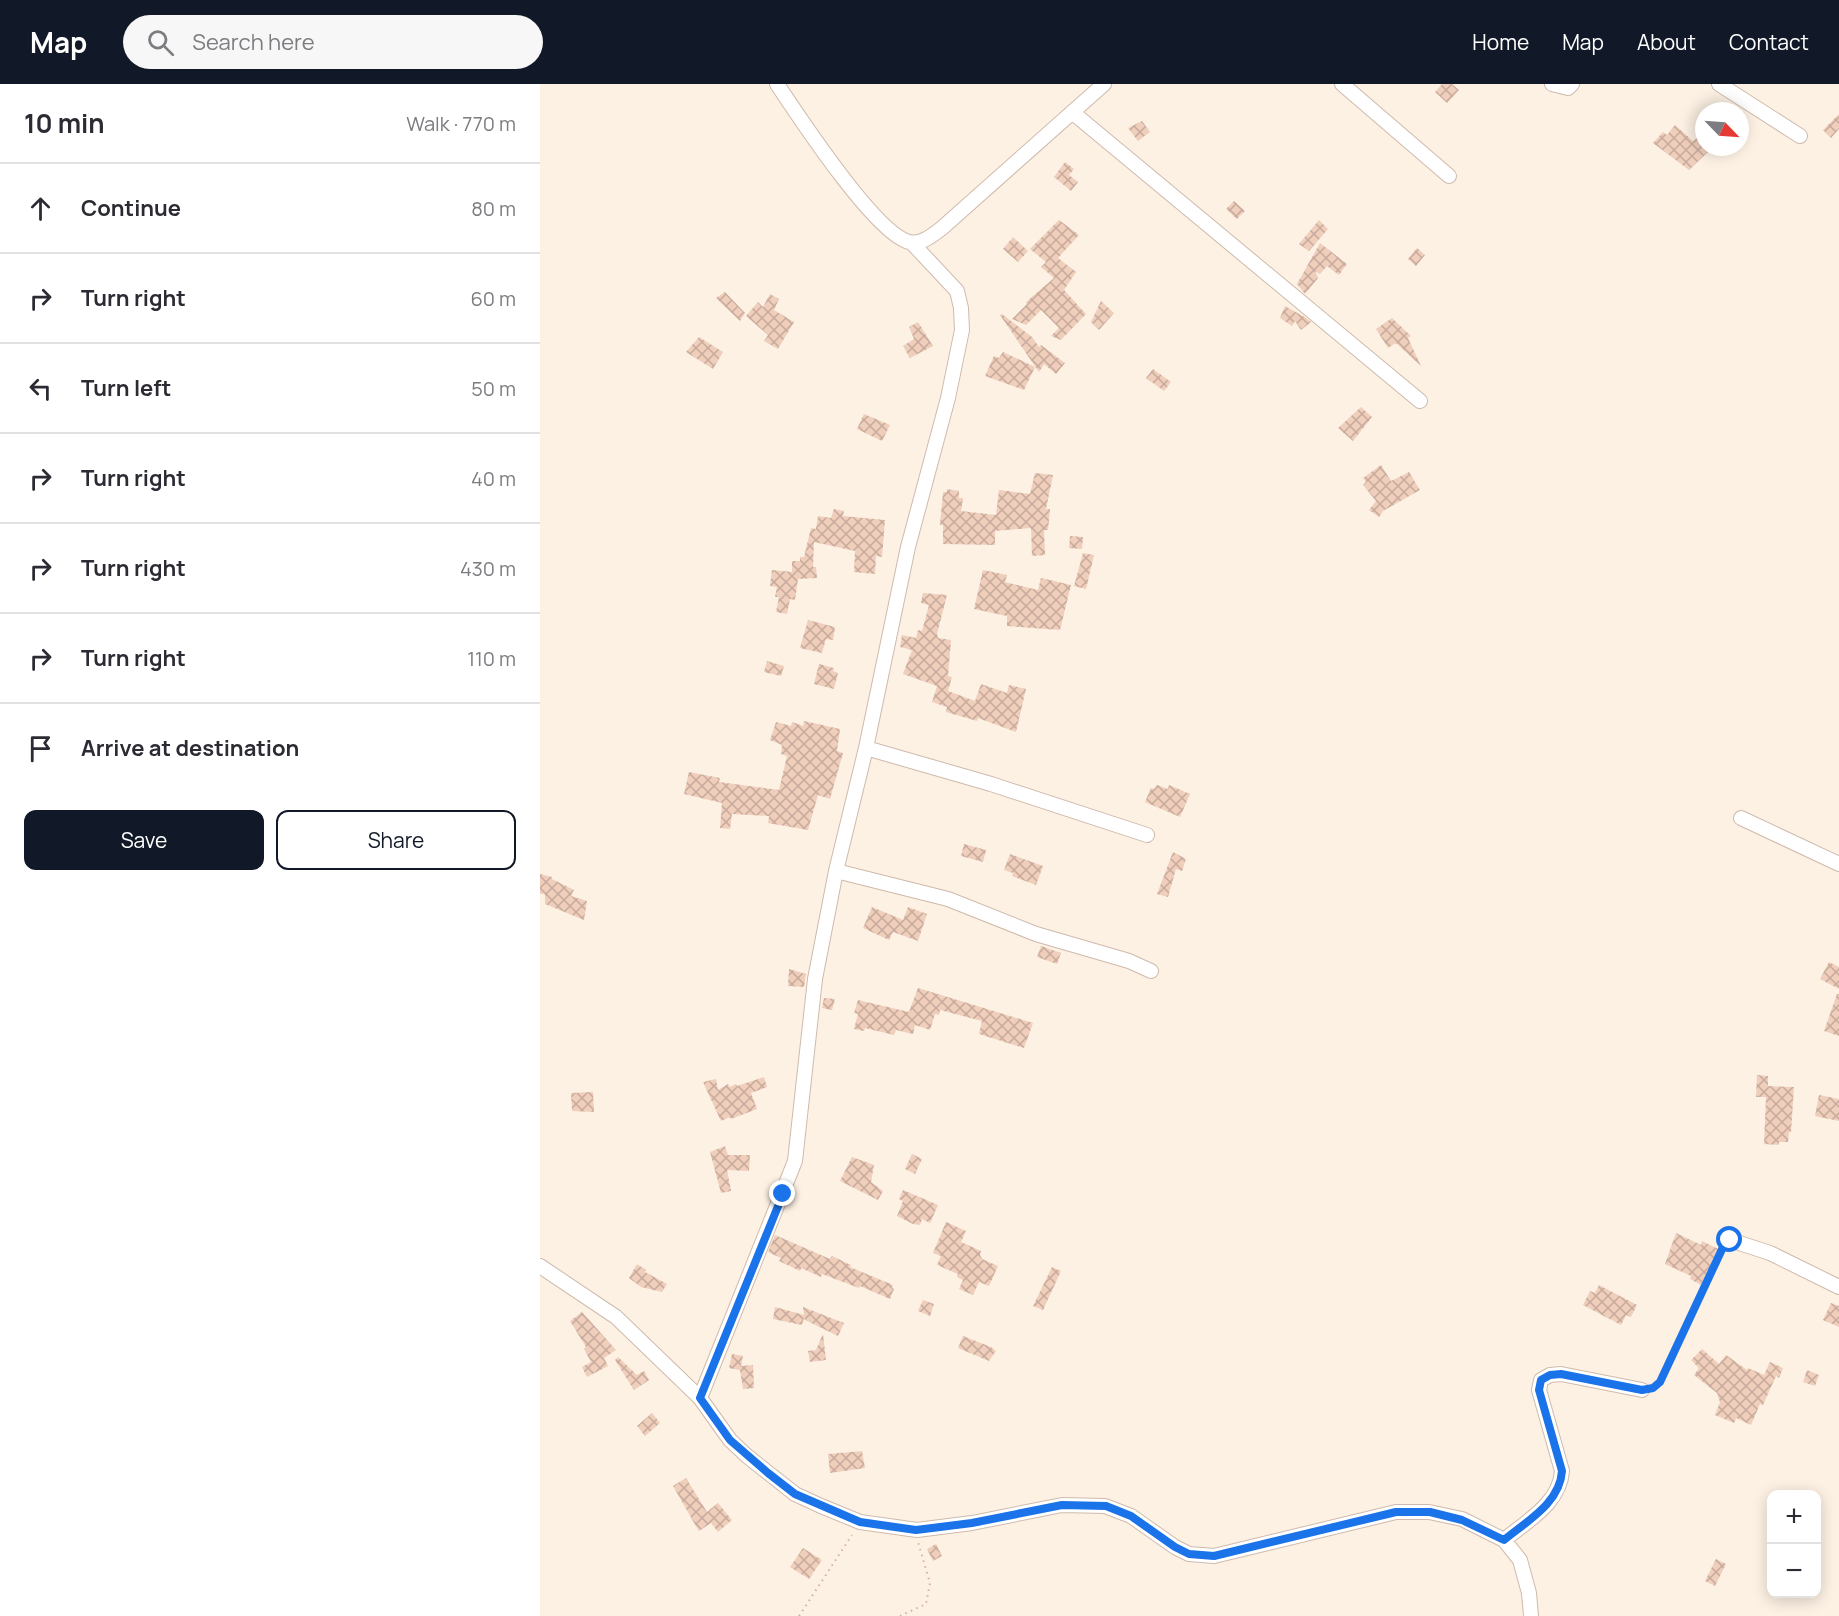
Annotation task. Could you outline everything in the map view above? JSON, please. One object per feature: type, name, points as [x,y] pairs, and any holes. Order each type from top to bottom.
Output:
[{"type":"street","points":[[700,1398],[795,1161],[815,979],[836,871],[866,748],[908,547],[948,398],[962,330],[961,308],[957,291],[912,243],[897,237],[869,208],[816,141],[777,84]]},
{"type":"street","points":[[912,243],[927,239],[942,228],[1104,84]]},
{"type":"street","points":[[1342,84],[1449,176]]},
{"type":"street","points":[[1552,84],[1568,88],[1572,84]]},
{"type":"street","points":[[1719,84],[1800,136]]},
{"type":"street","points":[[1072,112],[1420,400]]},
{"type":"street","points":[[866,748],[991,784],[1147,835]]},
{"type":"street","points":[[1741,818],[1839,864]]},
{"type":"street","points":[[836,871],[948,899],[1036,934],[1129,961],[1151,971]]},
{"type":"street","points":[[1730,1240],[1770,1253],[1839,1287]]},
{"type":"street","points":[[540,1266],[616,1317],[700,1398],[730,1440],[777,1480],[795,1494],[860,1522],[916,1530],[1080,1504],[1106,1506],[1131,1516],[1175,1547],[1189,1554],[1222,1554],[1396,1512],[1430,1512],[1462,1520],[1504,1540],[1520,1560],[1529,1593],[1531,1616]]},
{"type":"street","points":[[1504,1540],[1548,1503],[1558,1490],[1561,1480],[1562,1471],[1539,1390],[1541,1380],[1550,1375],[1561,1374],[1642,1390]]},
{"type":"path","points":[[1642,1390],[1653,1388],[1660,1382],[1724,1245],[1730,1240]]},
{"type":"path","points":[[799,1616],[860,1522]]},
{"type":"path","points":[[900,1616],[926,1604],[930,1583],[919,1552],[916,1530]]},
{"type":"building","points":[[1442,84],[1452,84],[1459,90],[1447,103],[1435,92]]},
{"type":"building","points":[[1839,114],[1839,129],[1831,138],[1823,130]]},
{"type":"building","points":[[1142,121],[1150,132],[1138,141],[1128,128]]},
{"type":"building","points":[[1675,125],[1693,141],[1695,140],[1695,156],[1704,156],[1689,170],[1653,143],[1663,132],[1667,135]]},
{"type":"building","points":[[1065,162],[1074,169],[1069,175],[1078,182],[1071,191],[1054,177]]},
{"type":"building","points":[[1234,201],[1245,211],[1237,219],[1226,209]]},
{"type":"building","points":[[1059,220],[1079,235],[1058,258],[1076,272],[1064,290],[1086,314],[1061,340],[1051,336],[1059,328],[1041,310],[1026,325],[1012,319],[1027,304],[1026,302],[1054,278],[1041,267],[1046,262],[1030,249]]},
{"type":"building","points":[[1319,220],[1328,229],[1309,251],[1299,244]]},
{"type":"building","points":[[1013,237],[1028,251],[1018,262],[1003,249]]},
{"type":"building","points":[[1320,243],[1347,264],[1339,275],[1327,266],[1320,274],[1315,271],[1318,278],[1305,294],[1297,284]]},
{"type":"building","points":[[1417,248],[1425,255],[1416,266],[1408,259]]},
{"type":"building","points":[[725,292],[745,313],[740,321],[716,298]]},
{"type":"building","points":[[770,294],[779,299],[774,310],[794,322],[778,349],[764,341],[768,335],[746,316],[758,302],[763,307]]},
{"type":"building","points":[[1101,301],[1114,313],[1099,330],[1091,322]]},
{"type":"building","points":[[1285,306],[1311,322],[1301,330],[1295,321],[1292,326],[1280,318]]},
{"type":"building","points":[[1002,314],[1032,337],[1039,347],[1041,345],[1065,363],[1056,374],[1044,364],[1039,372],[1000,315]]},
{"type":"building","points":[[1392,318],[1411,336],[1408,338],[1421,366],[1396,343],[1388,348],[1376,329]]},
{"type":"building","points":[[918,322],[933,346],[910,358],[903,346],[914,339],[909,327]]},
{"type":"building","points":[[699,337],[723,352],[713,369],[686,352]]},
{"type":"building","points":[[1003,352],[1035,367],[1024,390],[985,376],[994,356],[999,358]]},
{"type":"building","points":[[1153,369],[1171,382],[1164,391],[1146,378]]},
{"type":"building","points":[[1361,407],[1372,417],[1353,441],[1338,428]]},
{"type":"building","points":[[864,414],[890,425],[882,441],[857,429]]},
{"type":"building","points":[[1381,465],[1391,481],[1409,472],[1420,490],[1383,511],[1379,517],[1369,510],[1376,501],[1363,485],[1366,482],[1363,478]]},
{"type":"building","points":[[1035,473],[1053,475],[1046,509],[1050,509],[1048,530],[1044,530],[1045,555],[1032,556],[1031,528],[995,531],[995,545],[943,544],[943,525],[940,525],[943,492],[947,492],[947,489],[959,491],[959,498],[963,498],[961,511],[996,515],[999,490],[1030,494]]},
{"type":"building","points":[[834,509],[844,511],[843,516],[885,520],[882,557],[876,556],[875,574],[854,572],[855,551],[814,542],[813,567],[816,567],[817,578],[798,579],[795,600],[790,599],[787,614],[776,612],[779,597],[775,597],[777,587],[770,586],[772,570],[792,572],[792,561],[800,561],[800,557],[804,557],[811,528],[816,529],[818,516],[831,518]]},
{"type":"building","points":[[1070,536],[1083,537],[1082,549],[1069,548]]},
{"type":"building","points":[[1083,553],[1094,555],[1086,589],[1074,586]]},
{"type":"building","points":[[983,570],[1007,575],[1005,582],[1038,590],[1041,578],[1071,585],[1060,630],[1007,626],[1007,616],[974,609]]},
{"type":"building","points":[[923,593],[947,595],[937,634],[938,638],[951,640],[948,676],[952,677],[948,691],[975,701],[981,684],[1007,693],[1009,685],[1026,689],[1016,732],[978,718],[977,721],[946,712],[947,707],[932,702],[937,686],[903,674],[912,650],[900,647],[902,635],[916,638],[918,630],[922,631],[929,605],[921,603]]},
{"type":"building","points":[[808,620],[835,627],[833,640],[826,639],[822,653],[800,648]]},
{"type":"building","points":[[767,661],[784,666],[781,676],[764,672]]},
{"type":"building","points":[[819,664],[834,668],[833,671],[838,673],[834,689],[814,684]]},
{"type":"building","points":[[804,721],[840,729],[837,751],[843,753],[830,799],[818,795],[808,830],[768,823],[769,816],[732,814],[730,829],[720,828],[722,803],[684,794],[689,772],[720,778],[719,782],[779,790],[787,756],[781,754],[782,745],[770,740],[776,722],[791,726],[792,722],[803,726]]},
{"type":"building","points":[[1157,785],[1168,789],[1169,785],[1190,794],[1180,817],[1145,802],[1151,788],[1154,789]]},
{"type":"building","points":[[964,844],[986,850],[983,862],[961,856]]},
{"type":"building","points":[[1173,852],[1186,859],[1182,871],[1176,869],[1168,897],[1157,894]]},
{"type":"building","points":[[1010,854],[1043,866],[1036,885],[1012,876],[1013,873],[1004,870]]},
{"type":"building","points":[[540,874],[552,877],[574,890],[571,896],[587,901],[584,920],[545,904],[545,894],[540,894]]},
{"type":"building","points":[[872,907],[903,920],[908,907],[927,914],[918,941],[893,932],[889,940],[863,928]]},
{"type":"building","points":[[1041,946],[1061,953],[1057,964],[1037,957]]},
{"type":"building","points":[[1829,962],[1839,967],[1839,989],[1820,979]]},
{"type":"building","points":[[789,969],[806,974],[804,987],[788,986]]},
{"type":"building","points":[[918,988],[1033,1023],[1024,1048],[979,1034],[982,1021],[940,1010],[939,1015],[935,1014],[930,1030],[915,1025],[913,1034],[896,1030],[894,1035],[865,1028],[864,1031],[854,1029],[858,1014],[854,1013],[858,1000],[909,1012]]},
{"type":"building","points":[[1837,994],[1839,994],[1839,1036],[1824,1031]]},
{"type":"building","points":[[824,998],[835,999],[832,1010],[822,1008]]},
{"type":"building","points":[[1757,1075],[1768,1076],[1768,1086],[1794,1087],[1791,1132],[1789,1132],[1788,1142],[1779,1142],[1779,1145],[1764,1144],[1766,1097],[1756,1097]]},
{"type":"building","points":[[764,1077],[767,1087],[751,1093],[757,1109],[721,1121],[703,1082],[716,1079],[718,1090],[728,1084],[730,1087],[736,1084],[737,1086]]},
{"type":"building","points":[[593,1092],[594,1112],[572,1111],[571,1093]]},
{"type":"building","points":[[1819,1095],[1839,1099],[1839,1121],[1815,1116]]},
{"type":"building","points":[[725,1146],[728,1155],[750,1155],[749,1171],[727,1170],[731,1191],[721,1193],[710,1152]]},
{"type":"building","points":[[912,1154],[922,1159],[915,1174],[905,1169]]},
{"type":"building","points":[[852,1157],[874,1165],[871,1182],[883,1191],[878,1200],[840,1181]]},
{"type":"building","points":[[903,1190],[938,1205],[930,1223],[922,1219],[920,1225],[913,1224],[897,1216],[903,1201],[899,1199]]},
{"type":"building","points":[[946,1222],[966,1231],[961,1242],[981,1251],[982,1259],[998,1266],[989,1286],[979,1282],[973,1295],[959,1289],[963,1280],[957,1277],[958,1274],[937,1265],[941,1256],[933,1253]]},
{"type":"building","points":[[1676,1233],[1701,1245],[1702,1241],[1718,1249],[1701,1285],[1690,1279],[1691,1276],[1665,1264]]},
{"type":"building","points":[[775,1235],[830,1259],[832,1256],[851,1265],[850,1267],[893,1285],[894,1289],[890,1299],[860,1286],[859,1288],[822,1274],[821,1277],[801,1268],[800,1271],[779,1261],[781,1258],[768,1252]]},
{"type":"building","points":[[637,1264],[646,1270],[645,1272],[667,1284],[662,1292],[641,1287],[629,1278]]},
{"type":"building","points":[[1052,1267],[1061,1271],[1043,1310],[1033,1306]]},
{"type":"building","points":[[1599,1285],[1637,1305],[1631,1317],[1626,1315],[1621,1325],[1583,1305],[1590,1291],[1595,1293]]},
{"type":"building","points":[[923,1300],[934,1304],[930,1316],[918,1311]]},
{"type":"building","points":[[1831,1303],[1839,1306],[1839,1327],[1823,1320]]},
{"type":"building","points":[[775,1307],[804,1315],[803,1307],[844,1323],[838,1336],[804,1318],[802,1325],[773,1319]]},
{"type":"building","points":[[582,1312],[616,1350],[604,1358],[608,1366],[587,1377],[582,1367],[591,1362],[584,1349],[586,1347],[570,1321]]},
{"type":"building","points":[[823,1334],[826,1360],[810,1362],[808,1351],[816,1350]]},
{"type":"building","points":[[963,1336],[996,1351],[989,1361],[958,1348]]},
{"type":"building","points":[[1702,1349],[1719,1364],[1726,1355],[1747,1370],[1748,1368],[1764,1375],[1770,1362],[1783,1368],[1779,1378],[1776,1376],[1763,1405],[1760,1404],[1751,1425],[1736,1418],[1734,1423],[1715,1415],[1720,1402],[1717,1393],[1694,1375],[1699,1368],[1691,1360]]},
{"type":"building","points":[[732,1354],[743,1356],[741,1366],[753,1365],[754,1388],[743,1389],[740,1370],[729,1368]]},
{"type":"building","points":[[618,1357],[637,1375],[644,1371],[649,1380],[634,1390],[615,1360]]},
{"type":"building","points":[[1807,1370],[1819,1375],[1815,1386],[1803,1382]]},
{"type":"building","points":[[652,1413],[660,1423],[645,1436],[637,1426]]},
{"type":"building","points":[[862,1451],[865,1468],[830,1473],[828,1454]]},
{"type":"building","points":[[686,1478],[707,1512],[718,1503],[732,1520],[718,1532],[711,1523],[699,1531],[693,1521],[673,1486]]},
{"type":"building","points":[[936,1544],[942,1556],[933,1561],[927,1549]]},
{"type":"building","points":[[803,1548],[822,1560],[809,1579],[790,1567]]},
{"type":"building","points":[[1716,1559],[1726,1564],[1715,1586],[1705,1581]]},
{"type":"route","points":[[783,1194],[700,1398],[730,1440],[747,1456],[795,1494],[860,1522],[916,1530],[1020,1515],[1062,1505],[1106,1506],[1131,1516],[1175,1547],[1189,1554],[1214,1556],[1396,1512],[1430,1512],[1462,1520],[1504,1540],[1548,1503],[1558,1490],[1561,1480],[1562,1471],[1539,1390],[1541,1380],[1550,1375],[1561,1374],[1642,1390],[1653,1388],[1660,1382],[1724,1245],[1730,1240]]}]
